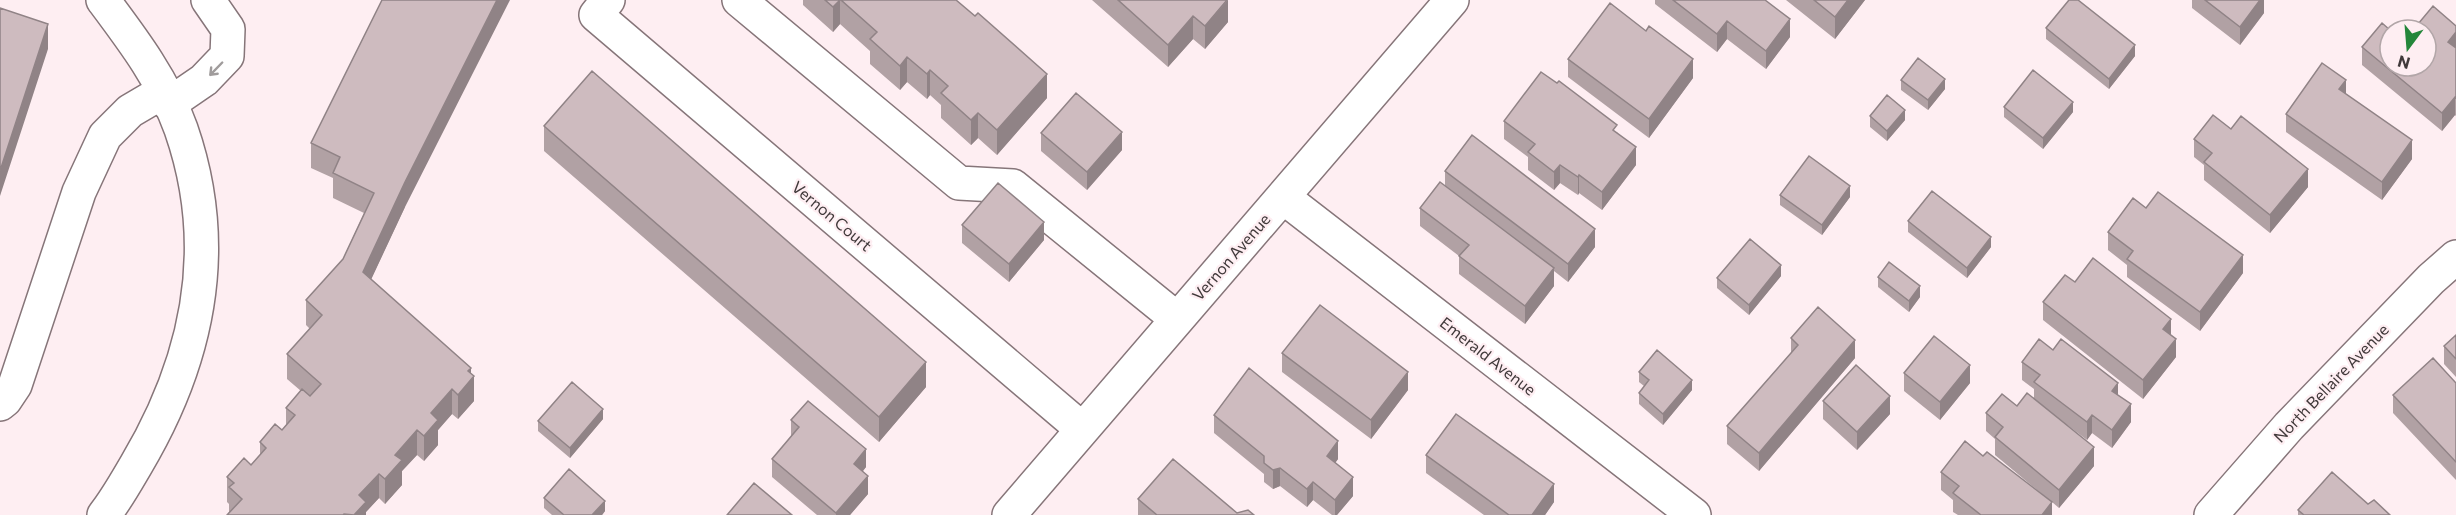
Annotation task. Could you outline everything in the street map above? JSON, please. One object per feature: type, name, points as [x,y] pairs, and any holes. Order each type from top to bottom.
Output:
[{"type":"street","points":[[103,0],[134,42],[167,98],[180,127],[194,173],[203,238],[202,279],[198,310],[187,354],[172,396],[151,440],[104,515]]},
{"type":"street","points":[[0,404],[15,385],[79,192],[105,136],[130,111],[167,98],[204,80],[227,56],[228,29],[208,0]]},
{"type":"street","name":"Vernon Court","points":[[608,0],[596,15],[1082,429]]},
{"type":"street","points":[[739,0],[959,183],[1013,186],[1177,319]]},
{"type":"street","name":"Vernon Avenue","points":[[1009,515],[1452,0]]},
{"type":"street","name":"Emerald Avenue","points":[[1283,197],[1694,515]]},
{"type":"street","name":"North Bellaire Avenue","points":[[2211,515],[2289,426],[2456,256]]},
{"type":"building","points":[[382,0],[497,0],[405,182],[363,272],[471,368],[468,371],[474,376],[458,395],[452,389],[431,413],[438,420],[424,436],[417,430],[395,455],[402,460],[385,479],[379,474],[359,495],[366,502],[354,515],[227,515],[242,499],[229,487],[234,483],[227,477],[244,458],[251,465],[266,448],[260,442],[275,424],[282,430],[295,415],[286,408],[302,389],[310,396],[321,384],[287,354],[322,315],[306,300],[343,259],[374,193],[333,173],[340,157],[311,143]]},
{"type":"building","points":[[825,0],[840,0],[833,7]]},
{"type":"building","points":[[841,0],[956,0],[975,16],[978,13],[1047,74],[997,130],[978,113],[971,120],[941,93],[948,86],[930,70],[927,74],[907,57],[900,66],[870,39],[877,32]]},
{"type":"building","points":[[1118,0],[1227,0],[1205,26],[1193,16],[1168,45]]},
{"type":"building","points":[[1673,0],[1765,0],[1790,19],[1766,51],[1727,21],[1717,34]]},
{"type":"building","points":[[1814,0],[1848,0],[1835,17]]},
{"type":"building","points":[[2069,0],[2078,0],[2135,45],[2109,79],[2046,28]]},
{"type":"building","points":[[2205,0],[2260,0],[2240,27]]},
{"type":"building","points":[[1610,3],[1646,31],[1649,26],[1693,59],[1649,119],[1568,59]]},
{"type":"building","points":[[2433,6],[2456,26],[2456,32],[2448,42],[2456,48],[2456,98],[2442,113],[2400,78],[2438,78],[2438,18],[2423,18]]},
{"type":"building","points":[[0,8],[48,24],[0,171]]},
{"type":"building","points":[[2378,28],[2378,60],[2362,47]]},
{"type":"building","points":[[1918,58],[1945,79],[1928,100],[1901,80]]},
{"type":"building","points":[[2322,63],[2346,80],[2339,89],[2412,140],[2382,182],[2286,114]]},
{"type":"building","points":[[2033,70],[2073,102],[2043,138],[2004,107]]},
{"type":"building","points":[[592,71],[926,362],[879,417],[544,126]]},
{"type":"building","points":[[1541,72],[1557,83],[1559,81],[1617,125],[1613,130],[1636,147],[1602,192],[1579,175],[1578,177],[1560,165],[1554,172],[1528,152],[1535,144],[1504,121]]},
{"type":"building","points":[[1076,93],[1122,132],[1087,172],[1041,133]]},
{"type":"building","points":[[1887,95],[1905,110],[1887,131],[1870,116]]},
{"type":"building","points":[[2213,115],[2231,129],[2241,116],[2308,169],[2270,215],[2204,162],[2212,153],[2194,139]]},
{"type":"building","points":[[1472,135],[1595,229],[1568,264],[1445,171]]},
{"type":"building","points":[[1809,156],[1850,186],[1822,225],[1780,195]]},
{"type":"building","points":[[1440,182],[1554,268],[1525,306],[1459,256],[1469,245],[1420,208]]},
{"type":"building","points":[[998,183],[1044,222],[1009,264],[962,225]]},
{"type":"building","points":[[1932,191],[1991,237],[1967,268],[1908,221]]},
{"type":"building","points":[[2158,192],[2243,255],[2200,312],[2127,259],[2133,251],[2108,232],[2133,198],[2146,208]]},
{"type":"building","points":[[1750,239],[1781,265],[1749,305],[1717,278]]},
{"type":"building","points":[[2093,258],[2171,319],[2163,329],[2176,339],[2143,380],[2043,302],[2065,275],[2075,282]]},
{"type":"building","points":[[1889,262],[1920,286],[1909,301],[1878,277]]},
{"type":"building","points":[[1320,305],[1408,372],[1371,420],[1282,353]]},
{"type":"building","points":[[1818,307],[1855,340],[1759,453],[1727,426],[1798,345],[1791,338]]},
{"type":"building","points":[[2456,335],[2456,359],[2444,346]]},
{"type":"building","points":[[1934,336],[1970,365],[1940,402],[1904,373]]},
{"type":"building","points":[[2039,339],[2053,350],[2061,339],[2118,383],[2112,391],[2131,404],[2112,430],[2092,415],[2087,422],[2034,382],[2040,375],[2022,362]]},
{"type":"building","points":[[1657,350],[1692,380],[1663,414],[1639,393],[1649,380],[1639,372]]},
{"type":"building","points":[[2433,358],[2456,383],[2456,462],[2393,395]]},
{"type":"building","points":[[1856,365],[1890,396],[1857,432],[1823,401]]},
{"type":"building","points":[[1249,368],[1338,441],[1327,456],[1353,477],[1335,500],[1313,482],[1307,489],[1280,468],[1273,470],[1264,463],[1264,456],[1214,415]]},
{"type":"building","points":[[572,382],[603,409],[570,448],[538,421]]},
{"type":"building","points":[[2027,393],[2094,447],[2059,490],[1995,437],[2003,427],[1986,413],[2002,394],[2017,406]]},
{"type":"building","points":[[808,401],[866,449],[854,464],[868,476],[836,513],[772,459],[799,427],[791,420]]},
{"type":"building","points":[[1456,414],[1554,484],[1532,515],[1509,515],[1426,455]]},
{"type":"building","points":[[1965,441],[1983,456],[1987,452],[2052,502],[2042,515],[1981,515],[1953,493],[1959,486],[1941,472]]},
{"type":"building","points":[[1173,459],[1237,513],[1248,510],[1254,515],[1157,515],[1138,499]]},
{"type":"building","points":[[569,469],[605,501],[592,515],[564,515],[544,498]]},
{"type":"building","points":[[2332,472],[2368,504],[2374,500],[2390,515],[2304,515],[2298,510]]},
{"type":"building","points":[[754,483],[792,515],[727,515]]}]
